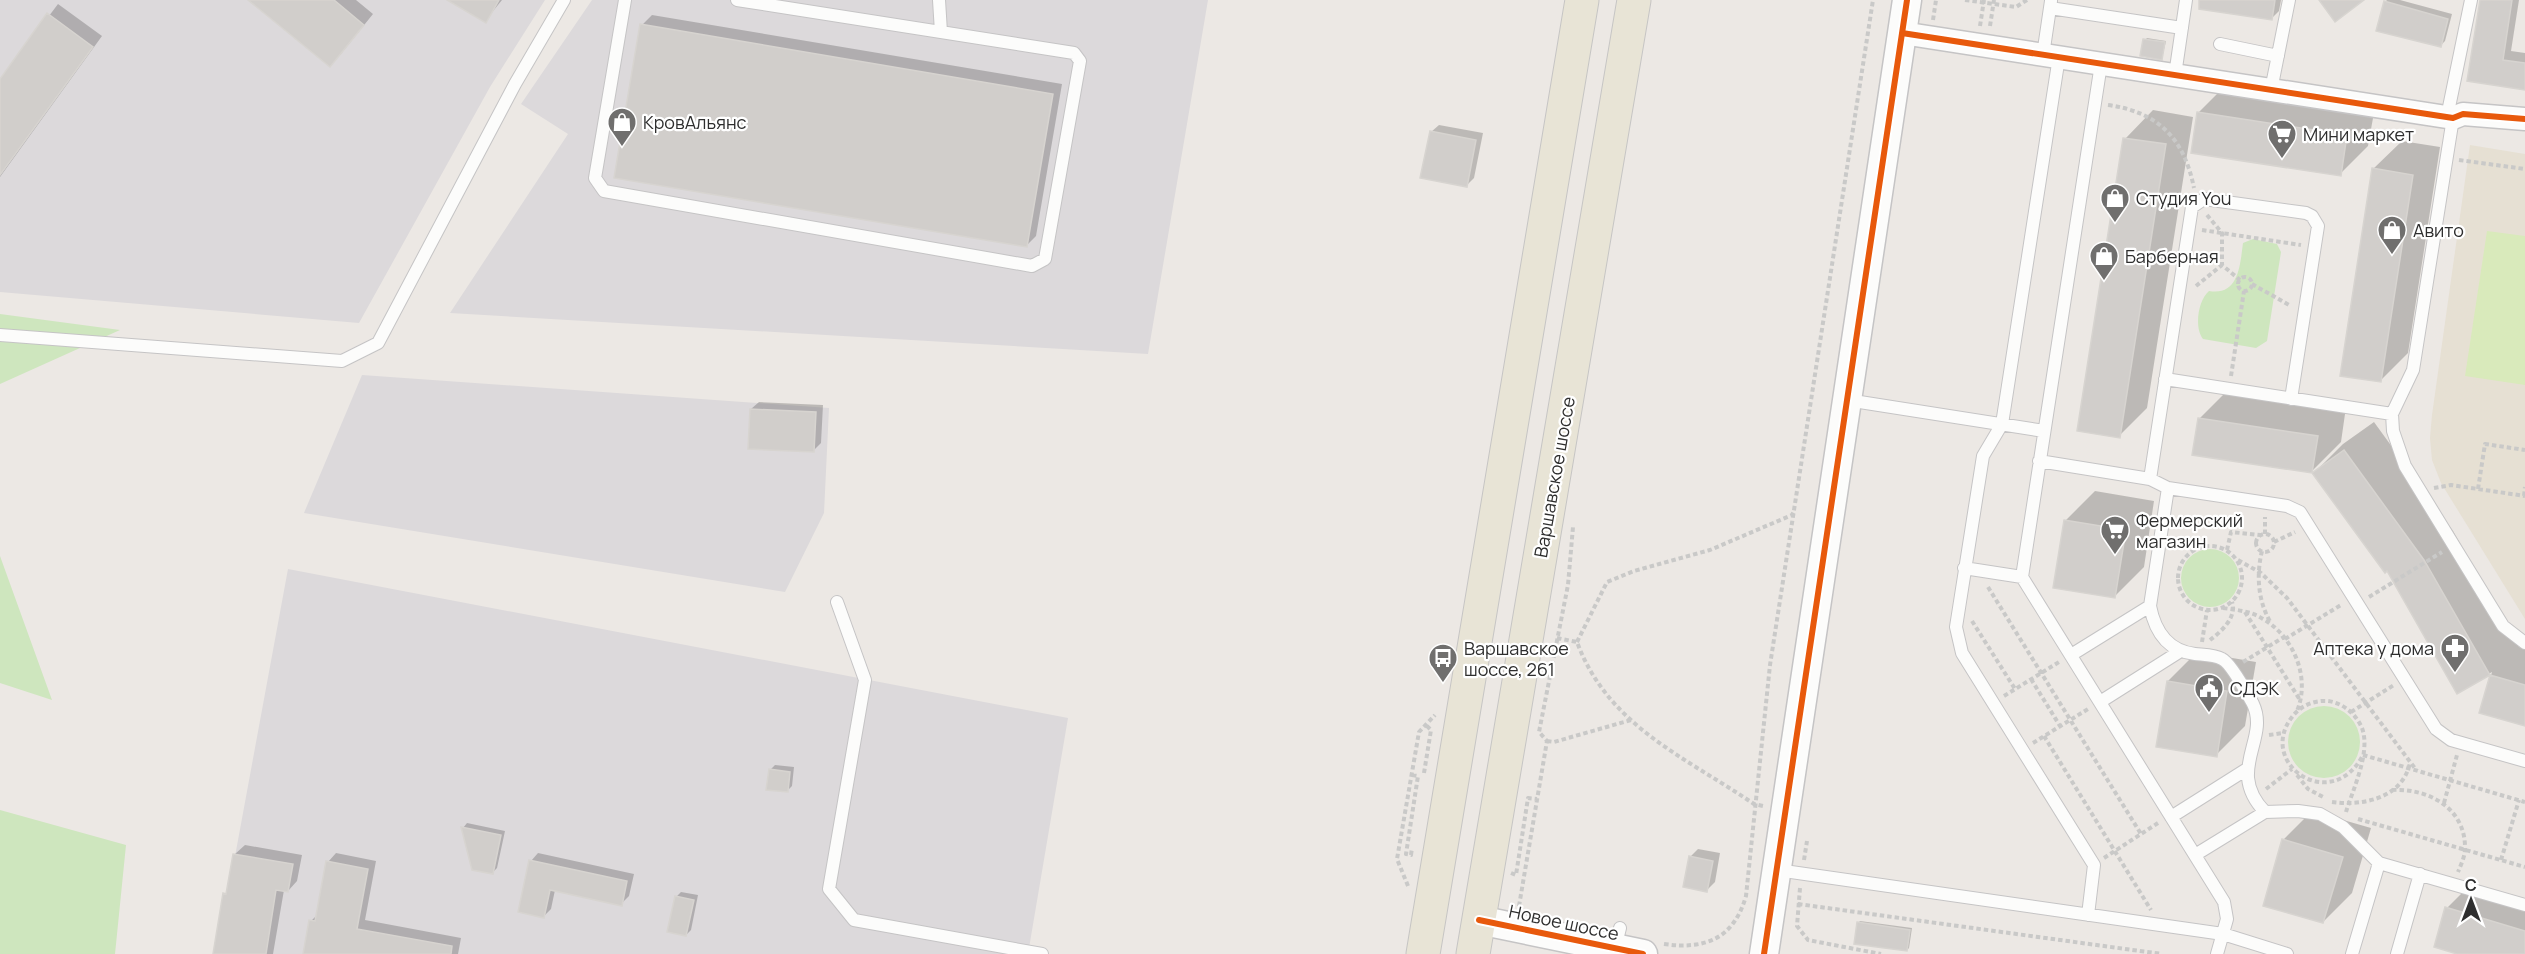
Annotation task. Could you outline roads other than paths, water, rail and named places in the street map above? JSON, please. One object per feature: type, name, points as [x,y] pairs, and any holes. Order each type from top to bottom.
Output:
[{"type":"main road","points":[[1423,954],[1582,0]]},
{"type":"main road","name":"Варшавское шоссе","points":[[1473,954],[1634,0]]},
{"type":"street","points":[[1764,954],[1790,872],[1786,812],[1907,0]]},
{"type":"street","points":[[1902,33],[2450,118],[2463,114],[2525,119]]},
{"type":"street","name":"Новое шоссе","points":[[1479,920],[1617,938],[1651,948]]},
{"type":"lane","points":[[0,335],[342,361],[378,344],[515,84],[564,0]]},
{"type":"lane","points":[[625,0],[596,178],[604,191],[1032,266],[1045,259],[1080,61],[1074,53],[737,0]]},
{"type":"lane","points":[[939,0],[941,32]]},
{"type":"lane","points":[[2175,75],[2186,0]]},
{"type":"lane","points":[[2271,90],[2289,0]]},
{"type":"lane","points":[[2471,0],[2450,118],[2446,158],[2413,370],[2392,414],[2397,447],[2405,466],[2503,626],[2525,643]]},
{"type":"lane","points":[[2088,915],[2094,865],[1993,703],[1959,644],[1956,627],[1959,600],[1971,569],[1983,456],[2002,424],[2051,56],[2051,4],[2182,28]]},
{"type":"lane","points":[[2220,44],[2278,56]]},
{"type":"lane","points":[[2101,63],[2022,576],[2224,902],[2227,919],[2217,954]]},
{"type":"lane","points":[[2150,479],[2192,207],[2196,202],[2213,199],[2306,213],[2312,216],[2318,226],[2291,399]]},
{"type":"lane","points":[[2165,380],[2392,414]]},
{"type":"lane","points":[[1847,400],[2044,431]]},
{"type":"lane","points":[[2040,461],[2150,479],[2168,488],[2295,508],[2309,524],[2436,729],[2444,737],[2525,761]]},
{"type":"lane","points":[[2168,488],[2150,606],[2158,632],[2180,652],[2216,656],[2226,661],[2231,669],[2255,712],[2247,769],[2248,784],[2254,800],[2265,812]]},
{"type":"lane","points":[[1971,569],[2022,576]]},
{"type":"lane","points":[[837,602],[866,680],[829,889],[854,920],[1042,954]]},
{"type":"lane","points":[[2071,655],[2150,606]]},
{"type":"lane","points":[[2100,702],[2180,652]]},
{"type":"lane","points":[[2171,816],[2247,769]]},
{"type":"lane","points":[[2195,855],[2265,812],[2298,811],[2320,814],[2343,827],[2379,862],[2525,905]]},
{"type":"lane","points":[[2352,954],[2379,862]]},
{"type":"lane","points":[[1790,872],[2223,934],[2287,954]]},
{"type":"lane","points":[[2397,954],[2420,874]]},
{"type":"place","name":"КровАльянс","points":[[622,148]]},
{"type":"place","name":"Мини маркет","points":[[2282,160]]},
{"type":"place","name":"Студия You","points":[[2115,224]]},
{"type":"place","name":"Авито","points":[[2392,256]]},
{"type":"place","name":"Барберная","points":[[2104,282]]},
{"type":"place","name":"Фермерский магазин","points":[[2115,556]]},
{"type":"place","name":"Аптека у дома","points":[[2455,674]]},
{"type":"place","name":"Варшавское шоссе, 261","points":[[1443,684]]},
{"type":"place","name":"СДЭК","points":[[2209,714]]}]
